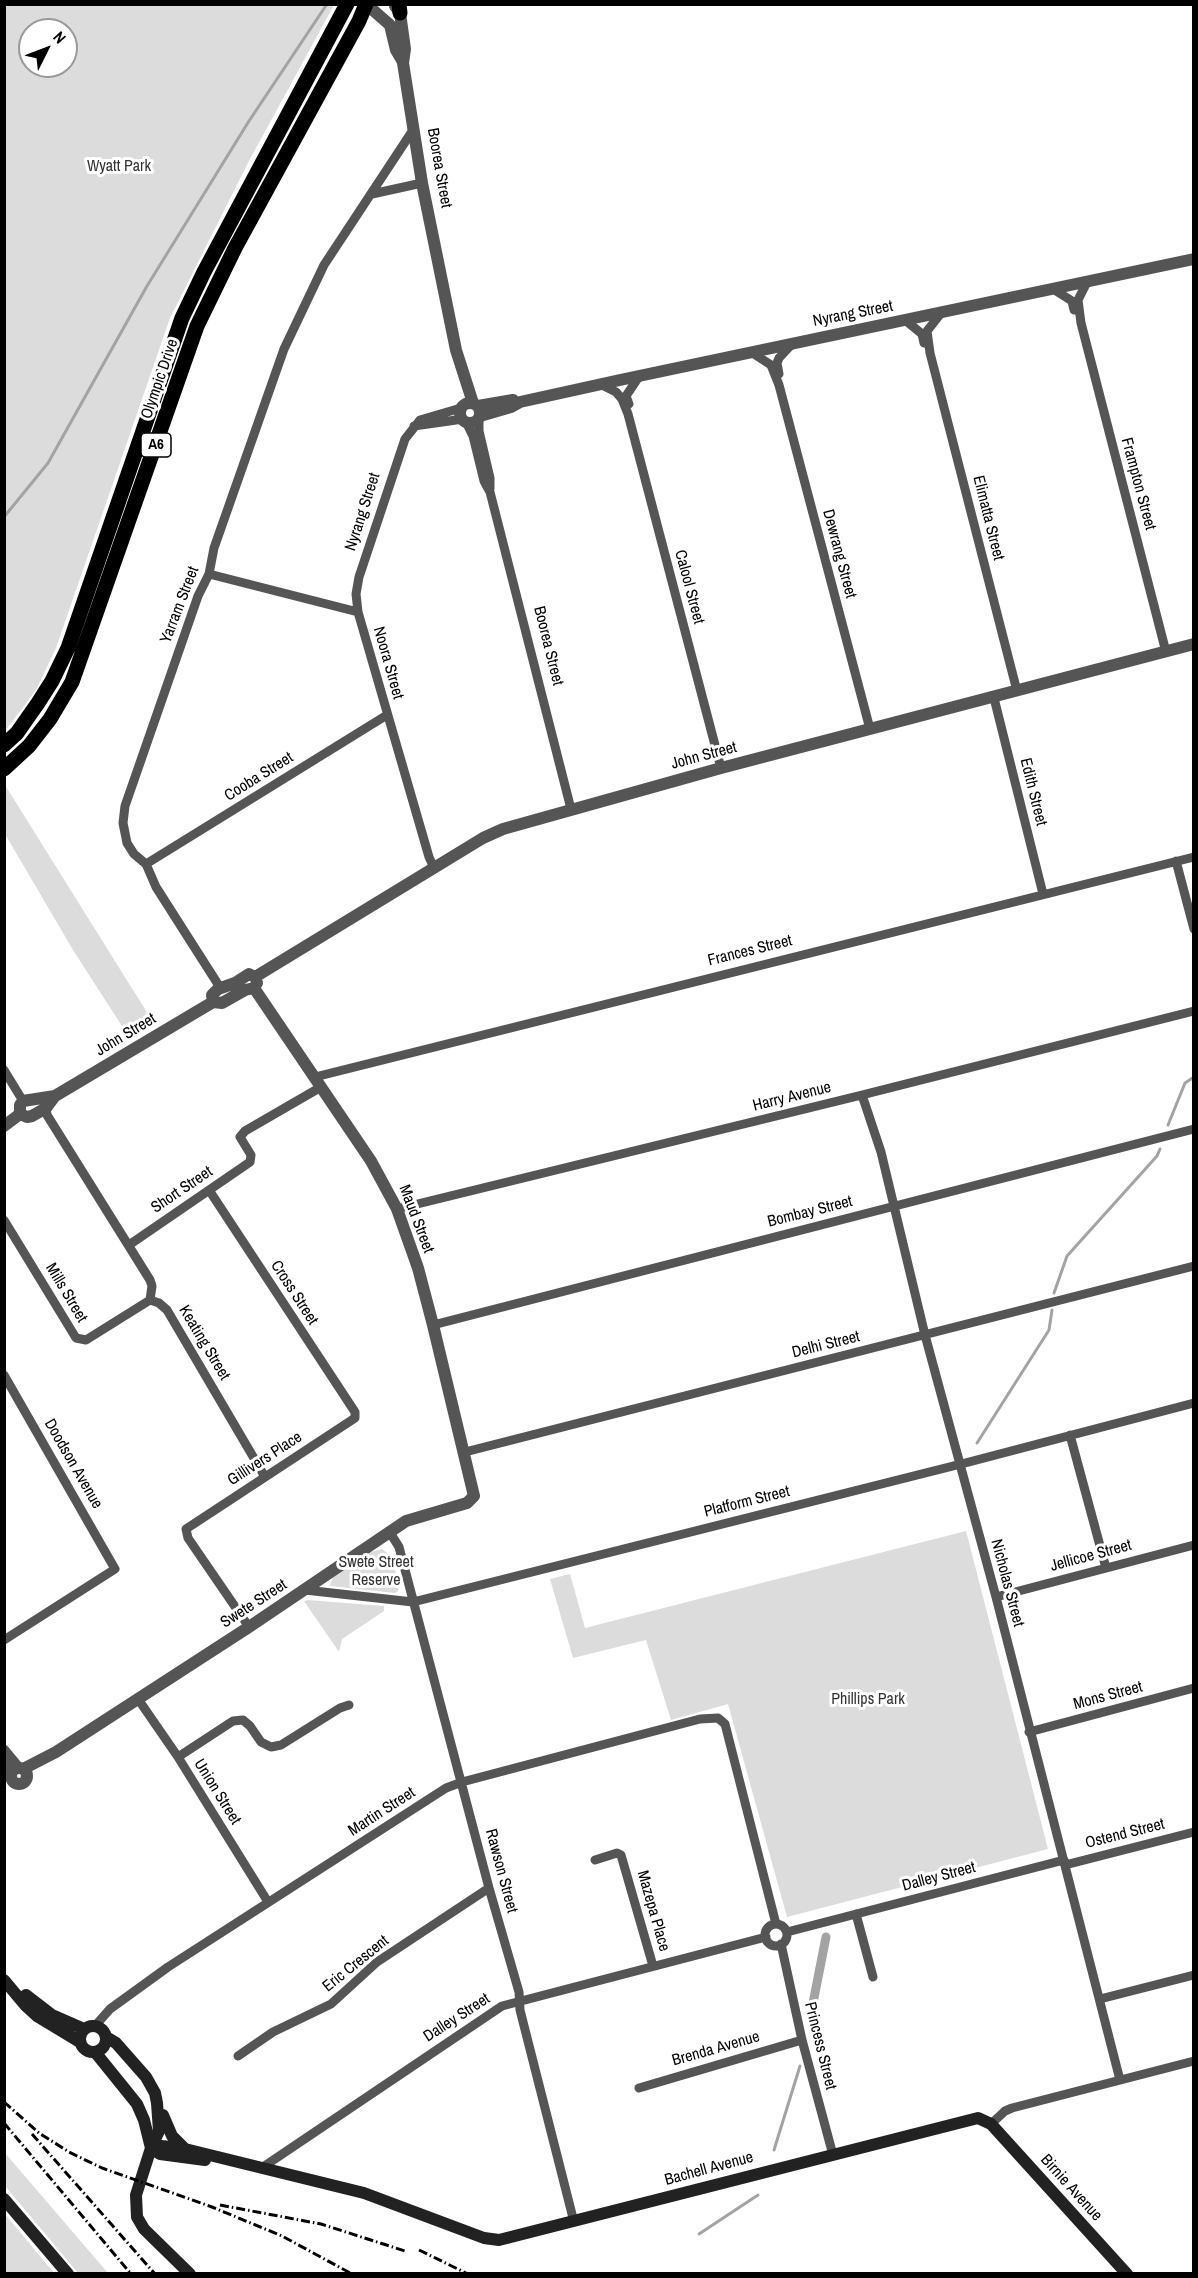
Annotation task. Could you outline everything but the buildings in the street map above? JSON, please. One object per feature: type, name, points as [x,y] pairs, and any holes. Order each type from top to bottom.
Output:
[{"type":"highway","name":"Olympic Drive","points":[[4,770],[29,746],[50,719],[72,682],[197,326],[235,248],[359,21],[366,4]]},
{"type":"highway","name":"Olympic Drive","points":[[4,745],[17,733],[38,703],[68,648],[182,318],[204,272],[345,9]]},
{"type":"main road","points":[[4,1978],[46,2011],[102,2030],[106,2037],[114,2041],[146,2077],[155,2093],[170,2132],[185,2148]]},
{"type":"main road","points":[[4,1978],[21,2001],[37,2016],[80,2042],[87,2050],[94,2052],[136,2104],[144,2120],[151,2148]]},
{"type":"main road","points":[[80,2042],[80,2036],[90,2027]]},
{"type":"main road","points":[[94,2052],[103,2047],[106,2037]]},
{"type":"main road","points":[[155,2093],[160,2127],[157,2140],[151,2148],[135,2202],[135,2211],[140,2223],[190,2274]]},
{"type":"main road","name":"Bachell Avenue","points":[[151,2148],[161,2145],[185,2148],[263,2167],[383,2199],[491,2240],[507,2240],[974,2118],[983,2119],[991,2124]]},
{"type":"main road","name":"Birnie Avenue","points":[[991,2124],[1127,2274]]},
{"type":"main road","name":"Bachell Avenue","points":[[151,2148],[160,2154],[201,2160],[230,2160]]},
{"type":"main road","points":[[4,2199],[68,2274]]},
{"type":"street","name":"Boorea Street","points":[[366,4],[390,25],[396,50],[403,63]]},
{"type":"street","name":"Boorea Street","points":[[398,8],[405,49],[403,63],[413,130],[456,350],[470,412],[479,431],[490,478],[490,492],[571,808]]},
{"type":"street","name":"Yarram Street","points":[[221,989],[152,882],[146,864],[134,854],[123,833],[125,806],[198,596],[209,574],[214,548],[284,349],[324,265],[413,130]]},
{"type":"street","points":[[372,194],[422,183]]},
{"type":"street","name":"Nyrang Street","points":[[358,612],[356,594],[359,577],[405,439],[414,426],[511,400],[520,402],[1194,259]]},
{"type":"street","name":"Frampton Street","points":[[1087,282],[1078,300],[1081,323],[1166,652]]},
{"type":"street","name":"Frampton Street","points":[[1053,289],[1072,301],[1081,323]]},
{"type":"street","name":"Elimatta Street","points":[[942,312],[927,331],[930,353],[1017,692]]},
{"type":"street","name":"Elimatta Street","points":[[905,320],[922,334],[930,353]]},
{"type":"street","name":"Dewrang Street","points":[[779,385],[777,363],[793,343]]},
{"type":"street","name":"Dewrang Street","points":[[751,352],[771,365],[779,385],[870,729]]},
{"type":"street","name":"Calool Street","points":[[628,414],[629,405],[626,396],[640,375]]},
{"type":"street","name":"Calool Street","points":[[600,384],[616,392],[622,399],[628,414],[721,768]]},
{"type":"street","name":"Noora Street","points":[[209,574],[358,612],[434,868]]},
{"type":"street","name":"John Street","points":[[4,1126],[25,1105],[55,1096],[213,1002],[222,1003],[434,868],[502,829],[571,808],[1194,644]]},
{"type":"street","name":"Edith Street","points":[[994,698],[1043,894]]},
{"type":"street","name":"Cooba Street","points":[[146,864],[387,716]]},
{"type":"street","name":"Frances Street","points":[[252,1160],[241,1140],[242,1133],[318,1082],[1194,857]]},
{"type":"street","points":[[1176,861],[1194,929]]},
{"type":"street","points":[[213,1002],[212,995],[249,974],[254,982]]},
{"type":"street","name":"Maud Street","points":[[254,982],[381,1177],[397,1209],[418,1268],[474,1496]]},
{"type":"street","name":"Harry Avenue","points":[[397,1209],[1194,1011]]},
{"type":"street","points":[[4,1070],[25,1105]]},
{"type":"street","name":"Nicholas Street","points":[[862,1095],[881,1152],[925,1335],[996,1597],[1120,2080]]},
{"type":"street","name":"John Street","points":[[25,1105],[27,1118],[46,1108],[55,1096]]},
{"type":"street","points":[[46,1108],[47,1115],[150,1280],[152,1286],[150,1300]]},
{"type":"street","name":"Bombay Street","points":[[433,1325],[1194,1129]]},
{"type":"street","name":"Short Street","points":[[129,1245],[252,1160]]},
{"type":"street","name":"Cross Street","points":[[208,1190],[355,1412]]},
{"type":"street","name":"Mills Street","points":[[4,1220],[76,1338],[86,1340],[150,1300]]},
{"type":"street","name":"Delhi Street","points":[[465,1452],[1194,1266]]},
{"type":"street","name":"Keating Street","points":[[150,1300],[159,1303],[167,1310],[265,1477]]},
{"type":"street","name":"Doodson Avenue","points":[[4,1375],[114,1569],[4,1640]]},
{"type":"street","name":"Platform Street","points":[[305,1590],[413,1602],[1194,1403]]},
{"type":"street","name":"Gillivers Place","points":[[249,1627],[188,1538],[186,1529],[355,1418],[355,1412]]},
{"type":"street","points":[[1070,1435],[1106,1568]]},
{"type":"street","name":"Swete Street","points":[[4,1790],[15,1773],[56,1752],[138,1699],[305,1590],[389,1531],[406,1521],[467,1503],[474,1496]]},
{"type":"street","name":"Rawson Street","points":[[389,1531],[399,1547],[489,1888],[519,1992],[519,2001],[574,2222]]},
{"type":"street","name":"Jellicoe Street","points":[[996,1597],[1194,1545]]},
{"type":"street","name":"Mons Street","points":[[1029,1732],[1194,1688]]},
{"type":"street","name":"Union Street","points":[[138,1699],[178,1757],[268,1902]]},
{"type":"street","points":[[178,1757],[233,1721],[243,1720],[261,1742],[271,1747],[281,1745],[340,1708],[349,1705]]},
{"type":"street","name":"Martin Street","points":[[90,2027],[110,2009],[168,1967],[446,1788],[700,1719],[718,1718],[725,1724],[776,1924]]},
{"type":"street","points":[[4,1749],[15,1773]]},
{"type":"street","name":"Ostend Street","points":[[1064,1863],[1194,1832]]},
{"type":"street","name":"Mazepa Place","points":[[595,1860],[617,1853],[621,1855],[653,1966]]},
{"type":"street","name":"Dalley Street","points":[[787,1932],[1064,1863]]},
{"type":"street","name":"Eric Crescent","points":[[238,2056],[273,2032],[331,2004],[377,1962],[489,1888]]},
{"type":"street","points":[[856,1914],[873,1977]]},
{"type":"street","points":[[776,1924],[783,1926],[787,1932],[786,1939],[781,1944],[772,1944],[766,1937],[768,1928],[776,1924]]},
{"type":"street","name":"Dalley Street","points":[[263,2167],[502,2006],[766,1937]]},
{"type":"street","name":"Princess Street","points":[[781,1944],[802,2040],[833,2155]]},
{"type":"street","points":[[1100,1999],[1194,1975]]},
{"type":"street","name":"Brenda Avenue","points":[[639,2088],[802,2040]]},
{"type":"street","points":[[991,2124],[1005,2111],[1012,2108],[1194,2061]]},
{"type":"green space","name":"Wyatt Park","points":[[5,4],[334,5],[249,161],[170,318],[56,648],[36,690],[5,731]]},
{"type":"green space","points":[[5,785],[153,1022],[129,1037],[73,950],[5,834]]},
{"type":"green space","name":"Phillips Park","points":[[966,1531],[1048,1849],[787,1917],[728,1704],[671,1720],[646,1640],[573,1658],[550,1579],[570,1574],[585,1628]]},
{"type":"green space","name":"Swete Street Reserve","points":[[382,1549],[391,1556],[399,1584],[398,1591],[395,1593],[330,1586],[333,1577],[371,1552]]},
{"type":"green space","points":[[304,1601],[384,1606],[384,1611],[342,1639],[339,1652]]},
{"type":"green space","points":[[4,2153],[108,2273],[78,2273],[5,2186]]},
{"type":"green space","points":[[5,2214],[54,2273],[5,2273]]},
{"type":"waterway","points":[[4,517],[48,463],[147,286],[249,121],[327,4]]},
{"type":"waterway","points":[[1168,1125],[1185,1083],[1194,1077]]},
{"type":"waterway","points":[[1054,1293],[1067,1256],[1157,1156],[1160,1149]]},
{"type":"waterway","points":[[977,1443],[1049,1330],[1052,1310]]},
{"type":"waterway","points":[[813,2003],[826,1937]]},
{"type":"waterway","points":[[774,2150],[800,2066]]},
{"type":"waterway","points":[[699,2234],[758,2195]]},
{"type":"railway","points":[[4,2102],[39,2133],[69,2152],[102,2168],[212,2207],[282,2236],[352,2274]]},
{"type":"railway","points":[[4,2123],[131,2274]]},
{"type":"railway","points":[[32,2134],[155,2274]]},
{"type":"railway","points":[[220,2205],[321,2224],[405,2251]]},
{"type":"railway","points":[[419,2250],[468,2274]]}]
